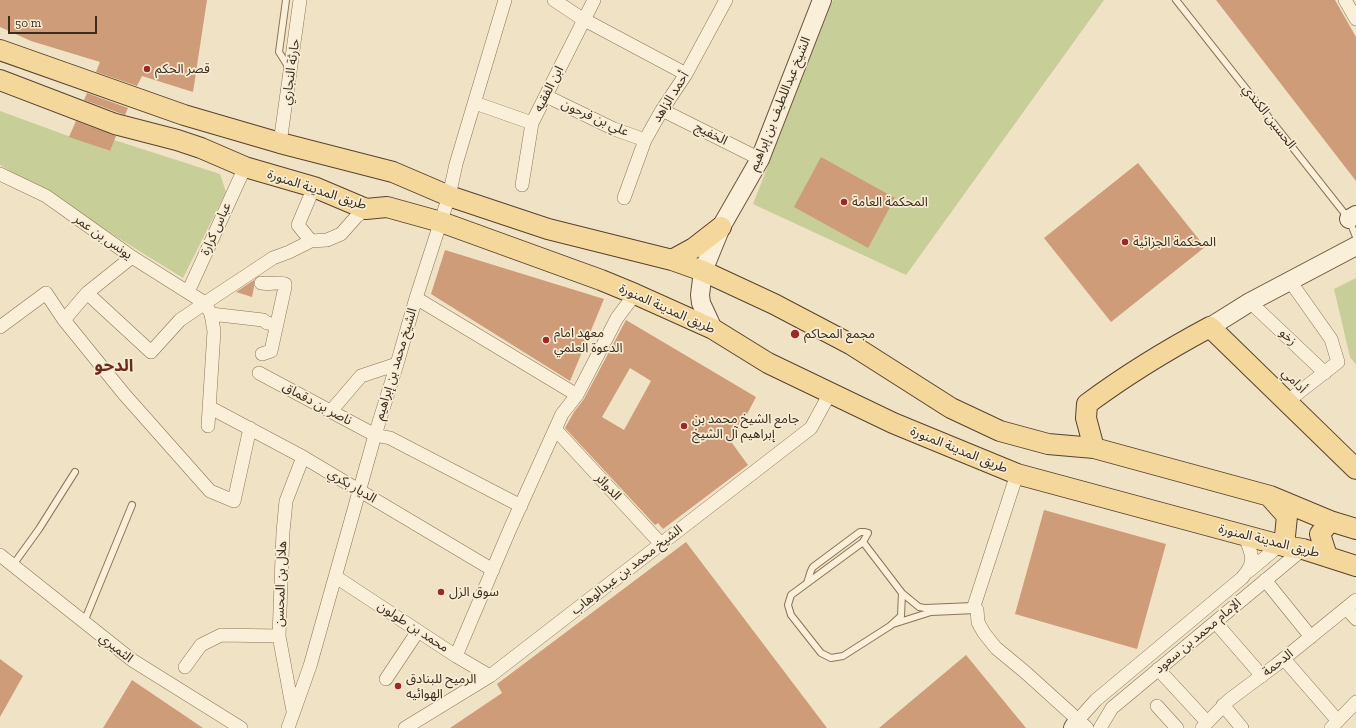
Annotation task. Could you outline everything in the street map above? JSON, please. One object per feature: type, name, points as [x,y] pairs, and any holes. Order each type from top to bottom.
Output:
[{"type":"main road","points":[[0,50],[184,115],[280,143],[394,172],[449,196],[548,229],[672,260],[703,271],[774,304],[852,345],[951,408],[1000,431],[1048,444],[1094,448],[1270,496],[1330,521],[1356,529]]},
{"type":"main road","name":"طريق المدينة المنورة","points":[[0,80],[115,124],[177,140],[201,148],[245,167],[314,187],[366,209],[387,207],[441,222],[635,294],[713,329],[768,363],[892,423],[1017,474],[1327,556],[1356,566]]},
{"type":"main road","points":[[387,207],[400,206],[404,204],[408,201],[412,192],[409,183],[394,172]]},
{"type":"main road","points":[[672,260],[694,248],[721,227]]},
{"type":"main road","points":[[1094,448],[1086,418],[1087,404],[1169,349],[1215,328],[1356,469]]},
{"type":"main road","points":[[1270,496],[1287,516],[1289,547]]},
{"type":"main road","name":"طريق المدينة المنورة","points":[[1327,556],[1320,534],[1330,521]]},
{"type":"street","name":"حارثة النجاري","points":[[280,143],[300,0]]},
{"type":"street","name":"الشيخ محمد بن إبراهيم","points":[[288,728],[310,666],[375,435],[416,298],[449,196],[456,164],[505,0]]},
{"type":"street","points":[[554,0],[584,19],[686,74]]},
{"type":"street","name":"ابن الفقيه","points":[[522,185],[532,123],[594,0]]},
{"type":"street","name":"أحمد الزاهد","points":[[624,198],[645,140],[662,110],[686,74],[726,0]]},
{"type":"street","name":"الشيخ عبداللطيف بن إبراهيم","points":[[713,329],[701,303],[700,295],[703,271],[721,227],[760,159],[822,0]]},
{"type":"street","points":[[1345,0],[1356,19]]},
{"type":"street","name":"علي بن فرحون","points":[[546,96],[614,129],[645,140]]},
{"type":"street","points":[[475,102],[532,123]]},
{"type":"street","name":"الخفيج","points":[[662,110],[760,159]]},
{"type":"street","name":"عباس كرارة","points":[[188,292],[245,167]]},
{"type":"street","name":"يونس بن عمر","points":[[0,174],[46,196],[132,257],[188,292],[208,308]]},
{"type":"street","points":[[311,241],[298,225],[314,187]]},
{"type":"street","points":[[87,294],[151,352],[180,320],[208,308],[273,258],[311,241],[327,240],[341,234],[357,216],[366,209]]},
{"type":"street","points":[[1215,328],[1250,302],[1356,246]]},
{"type":"street","points":[[64,320],[87,294],[132,257]]},
{"type":"street","points":[[1290,281],[1331,339],[1338,362],[1294,397]]},
{"type":"street","points":[[261,283],[285,284],[271,350],[262,354]]},
{"type":"street","points":[[0,327],[46,293],[64,320],[124,394],[210,491],[234,501],[250,428]]},
{"type":"street","points":[[456,656],[510,528],[562,414],[577,395],[618,318],[635,294]]},
{"type":"street","points":[[416,298],[577,395]]},
{"type":"street","name":"زخو","points":[[1250,302],[1325,372]]},
{"type":"street","points":[[208,308],[264,320],[267,323],[277,325]]},
{"type":"street","points":[[208,308],[214,331],[208,426]]},
{"type":"street","points":[[331,411],[361,376],[397,364]]},
{"type":"street","name":"ناصر بن دقماق","points":[[259,373],[375,435],[390,438],[520,506]]},
{"type":"street","name":"الشيخ محمد بن عبدالوهاب","points":[[405,728],[490,676],[811,428],[830,393]]},
{"type":"street","name":"الديار بكري","points":[[209,407],[303,457],[493,570]]},
{"type":"street","name":"الدوائر","points":[[555,429],[660,544]]},
{"type":"street","name":"هلال بن المحسن","points":[[294,713],[279,636],[283,532],[286,501],[303,457]]},
{"type":"street","points":[[1017,474],[976,608],[977,618],[984,633],[996,648],[1025,672],[1079,725]]},
{"type":"street","points":[[1244,535],[1252,557],[1249,571]]},
{"type":"street","name":"الإمام محمد بن سعود","points":[[1079,725],[1096,700],[1249,571],[1289,547]]},
{"type":"street","name":"الإمام محمد بن سعود","points":[[1100,728],[1112,708],[1216,623],[1265,580],[1289,547]]},
{"type":"street","name":"الثميري","points":[[0,555],[132,660],[241,728]]},
{"type":"street","name":"محمد بن طولون","points":[[336,577],[456,656],[490,676]]},
{"type":"street","points":[[1265,580],[1311,637]]},
{"type":"street","points":[[1351,604],[1356,619]]},
{"type":"street","name":"الدحمة","points":[[1204,725],[1229,700],[1284,659],[1351,604]]},
{"type":"street","points":[[1216,623],[1262,676]]},
{"type":"street","points":[[386,679],[418,631]]},
{"type":"street","points":[[185,667],[201,644],[221,636],[279,636]]},
{"type":"street","points":[[1284,659],[1334,724],[1356,702]]},
{"type":"street","points":[[1158,669],[1204,725]]},
{"type":"street","points":[[1223,705],[1242,728]]},
{"type":"street","points":[[1157,706],[1177,728]]},
{"type":"lane","points":[[286,0],[279,52],[291,71]]},
{"type":"lane","name":"الحسين الكندي","points":[[1176,0],[1353,217],[1356,236]]},
{"type":"lane","points":[[1340,444],[1356,460]]},
{"type":"lane","points":[[13,565],[39,529],[75,472]]},
{"type":"lane","points":[[84,622],[132,505]]},
{"type":"lane","points":[[807,583],[813,567],[860,532],[868,533],[864,542],[791,595],[788,606],[791,615],[821,653],[831,658],[843,656],[890,626],[901,616],[902,593]]},
{"type":"lane","points":[[864,542],[902,593],[919,607],[976,608]]},
{"type":"lane","points":[[890,626],[931,612],[976,608]]},
{"type":"green space","points":[[833,0],[1104,0],[906,275],[753,204]]},
{"type":"green space","points":[[0,111],[109,151],[114,140],[220,174],[226,192],[183,278],[0,165]]},
{"type":"green space","points":[[1356,278],[1356,365],[1350,357],[1334,289]]},
{"type":"building","name":"قصر الحكم","points":[[0,0],[207,0],[193,92],[142,76],[137,86],[96,72],[100,62],[31,41],[0,27]]},
{"type":"building","points":[[1216,0],[1335,0],[1356,37],[1356,181]]},
{"type":"building","points":[[87,93],[128,108],[125,115],[84,100]]},
{"type":"building","points":[[76,121],[116,136],[110,151],[69,137]]},
{"type":"building","name":"المحكمة العامة","points":[[821,157],[895,198],[868,248],[794,207]]},
{"type":"building","name":"المحكمة الجزائية","points":[[1138,163],[1205,247],[1111,322],[1044,238]]},
{"type":"building","name":"معهد امام الدعوة العلمي","points":[[445,250],[604,299],[570,381],[431,294]]},
{"type":"building","points":[[254,280],[252,297],[236,292]]},
{"type":"building","name":"جامع الشيخ محمد بن إبراهيم آل الشيخ","points":[[626,320],[756,397],[732,443],[748,465],[663,529],[658,523],[655,525],[565,428],[574,412],[584,399]],"holes":[[[630,368],[651,381],[624,430],[602,417]]]},
{"type":"building","points":[[1044,510],[1166,544],[1137,649],[1015,614]]},
{"type":"building","points":[[686,542],[827,728],[450,728],[502,693],[497,684]]},
{"type":"building","points":[[966,655],[1026,728],[879,728]]},
{"type":"building","points":[[0,659],[23,676],[0,717]]},
{"type":"building","points":[[132,680],[203,728],[103,728]]},
{"type":"place","name":"قصر الحكم","points":[[147,69]]},
{"type":"place","name":"المحكمة العامة","points":[[844,202]]},
{"type":"place","name":"المحكمة الجزائية","points":[[1125,242]]},
{"type":"place","name":"مجمع المحاكم","points":[[795,334]]},
{"type":"place","name":"معهد امام الدعوة العلمي","points":[[546,340]]},
{"type":"place","name":"جامع الشيخ محمد بن إبراهيم آل الشيخ","points":[[684,426]]},
{"type":"place","name":"سوق الزل","points":[[441,592]]},
{"type":"place","name":"الرميح للبنادق الهوائيه","points":[[398,686]]},
{"type":"district","name":"الدحو","points":[[114,366]]}]
